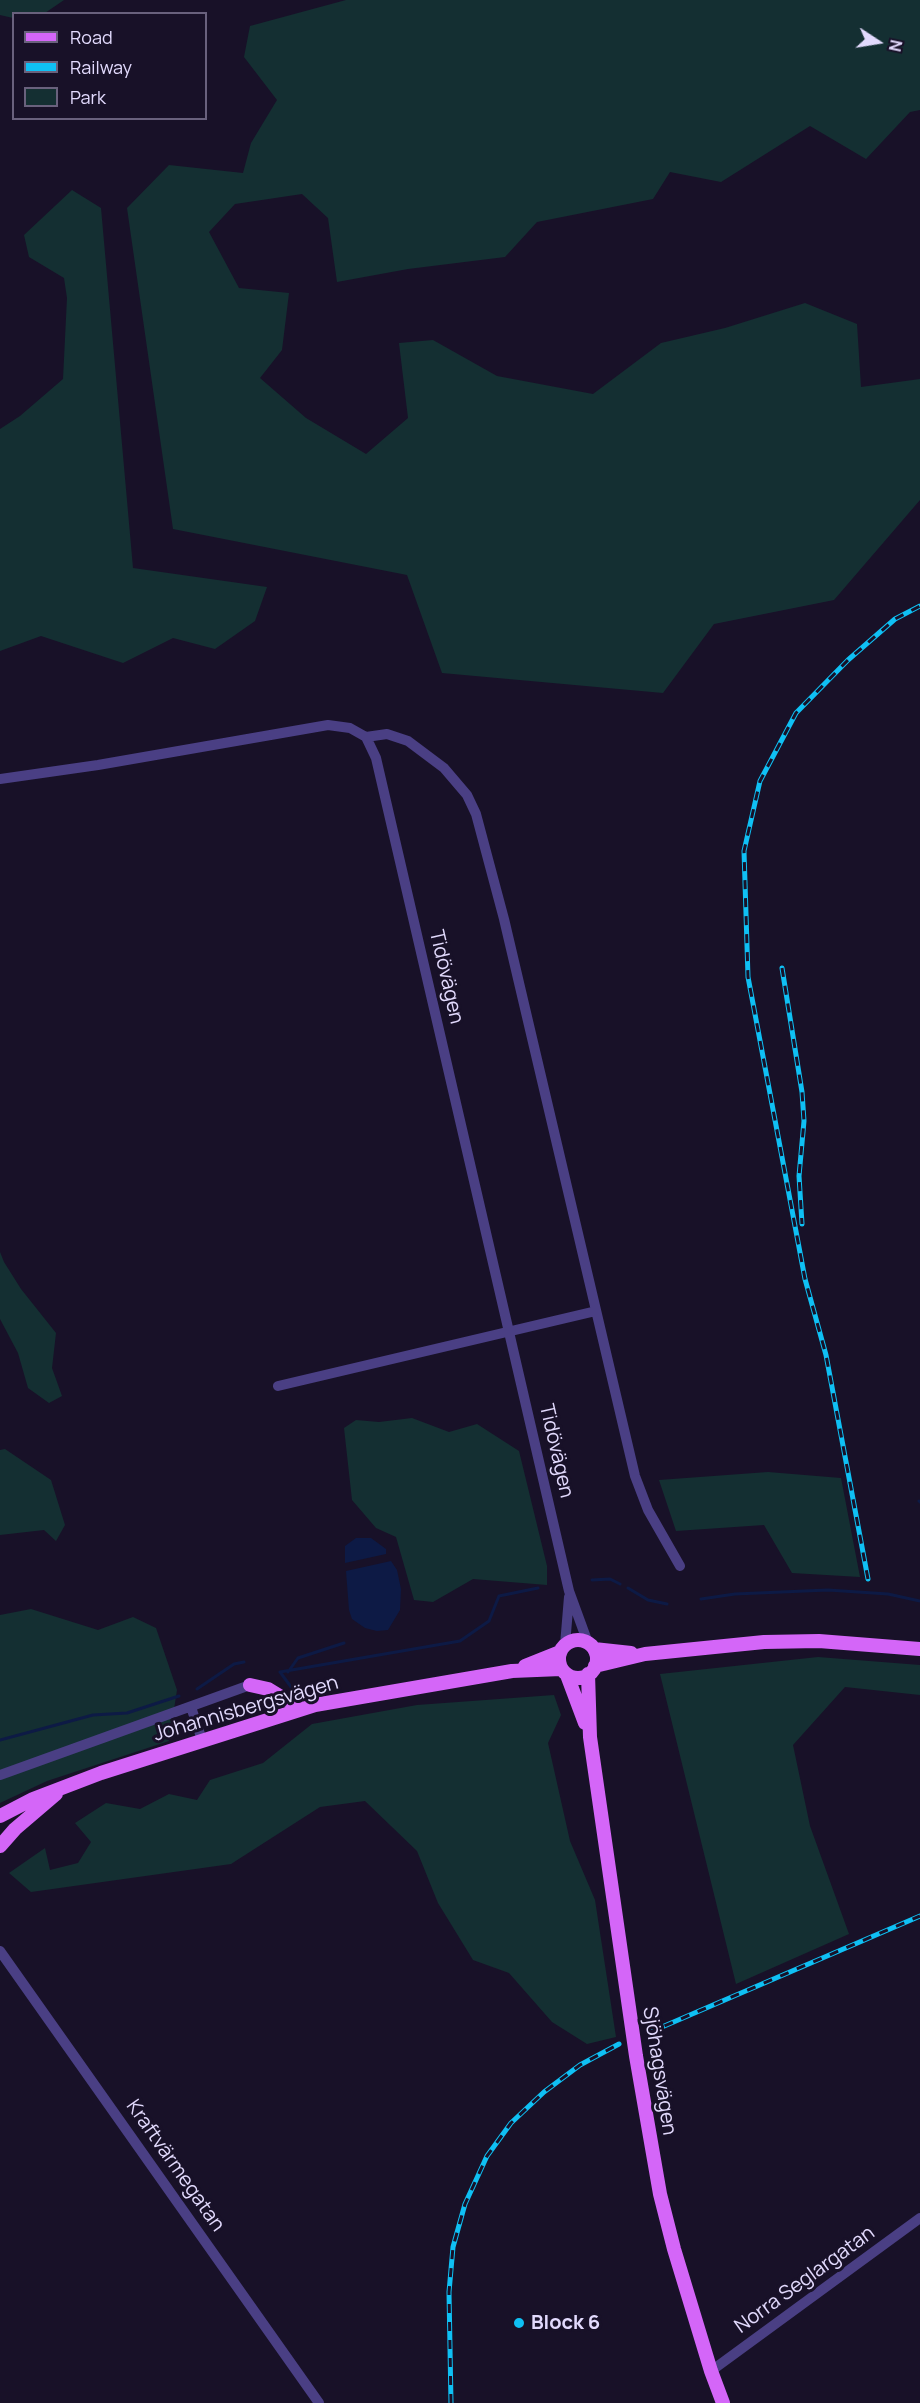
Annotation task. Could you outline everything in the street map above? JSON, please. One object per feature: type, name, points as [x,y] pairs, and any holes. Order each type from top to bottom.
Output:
[{"type":"main road","points":[[645,1654],[591,1646],[580,1640],[572,1641],[562,1649],[559,1661],[564,1672],[575,1678],[592,1670],[645,1654],[764,1642],[819,1641],[920,1649]]},
{"type":"main road","points":[[591,1646],[596,1657],[592,1670]]},
{"type":"main road","name":"Johannisbergsvägen","points":[[512,1671],[562,1649]]},
{"type":"main road","name":"Sjöhagsvägen","points":[[592,1670],[590,1737],[634,2044],[660,2194],[674,2249],[723,2403]]},
{"type":"main road","name":"Johannisbergsvägen","points":[[0,1816],[68,1785],[315,1705],[512,1671],[564,1672]]},
{"type":"main road","name":"Sjöhagsvägen","points":[[564,1672],[590,1737]]},
{"type":"main road","points":[[250,1685],[268,1689],[286,1700],[315,1705]]},
{"type":"main road","points":[[0,1846],[15,1829],[68,1785]]},
{"type":"street","points":[[0,779],[98,765],[320,726],[350,728],[366,737],[395,735],[408,741],[433,759],[467,795],[476,814],[504,919],[639,1490],[680,1566]]},
{"type":"street","name":"Tidövägen","points":[[366,737],[376,758],[569,1591],[591,1646]]},
{"type":"street","points":[[278,1386],[596,1311]]},
{"type":"street","name":"Tidövägen","points":[[562,1649],[569,1591]]},
{"type":"street","points":[[0,1775],[250,1685]]},
{"type":"street","points":[[191,1707],[202,1740]]},
{"type":"street","name":"Kraftvärmegatan","points":[[0,1951],[319,2403]]},
{"type":"street","name":"Norra Seglargatan","points":[[711,2371],[920,2218]]},
{"type":"green space","points":[[0,0],[64,0],[46,12],[12,12],[12,18],[0,15]]},
{"type":"green space","points":[[346,0],[920,0],[920,110],[910,112],[866,159],[810,126],[721,182],[670,172],[653,199],[537,222],[505,257],[408,269],[337,282],[328,218],[302,194],[235,204],[209,232],[239,288],[289,293],[282,350],[260,378],[306,418],[366,454],[408,418],[399,343],[433,340],[497,376],[593,394],[661,343],[725,328],[805,303],[857,324],[861,387],[920,379],[920,500],[834,600],[714,624],[663,693],[442,673],[407,575],[173,529],[127,208],[169,165],[243,173],[251,143],[277,100],[244,57],[250,26]]},
{"type":"green space","points":[[72,190],[101,208],[133,568],[267,587],[255,621],[215,649],[173,638],[123,663],[41,636],[0,651],[0,429],[20,416],[63,379],[67,298],[64,278],[29,257],[24,235]]},
{"type":"green space","points":[[0,1252],[21,1289],[56,1333],[52,1368],[62,1396],[49,1403],[28,1388],[18,1353],[0,1319]]},
{"type":"green space","points":[[412,1418],[449,1432],[477,1424],[519,1451],[547,1566],[547,1585],[473,1579],[433,1602],[414,1600],[396,1537],[376,1528],[352,1500],[344,1428],[356,1420],[379,1422]]},
{"type":"green space","points":[[5,1449],[51,1480],[65,1525],[56,1541],[44,1530],[0,1535],[0,1450]]},
{"type":"green space","points":[[768,1472],[841,1478],[860,1577],[792,1573],[764,1525],[676,1531],[659,1480]]},
{"type":"green space","points":[[31,1609],[98,1630],[133,1617],[156,1628],[177,1690],[169,1741],[47,1781],[0,1803],[0,1615]]},
{"type":"green space","points":[[818,1657],[920,1665],[920,1695],[845,1687],[793,1745],[810,1826],[849,1934],[736,1984],[660,1674]]},
{"type":"green space","points":[[554,1695],[561,1715],[548,1743],[570,1841],[595,1900],[616,2037],[587,2044],[552,2022],[509,1973],[473,1960],[438,1903],[417,1851],[365,1801],[320,1807],[231,1864],[31,1892],[9,1873],[45,1848],[50,1870],[78,1863],[91,1842],[75,1823],[106,1803],[140,1809],[169,1794],[197,1800],[210,1780],[263,1763],[312,1724],[417,1705]]},
{"type":"water","points":[[356,1538],[371,1538],[386,1549],[386,1554],[345,1563],[345,1546]]},
{"type":"water","points":[[391,1561],[397,1570],[401,1589],[400,1610],[388,1630],[377,1631],[365,1628],[352,1619],[349,1610],[346,1571]]},
{"type":"waterway","points":[[592,1580],[610,1579],[620,1584]]},
{"type":"waterway","points":[[280,1672],[460,1641],[489,1621],[499,1596],[538,1588]]},
{"type":"waterway","points":[[628,1588],[648,1600],[667,1604]]},
{"type":"waterway","points":[[701,1599],[735,1594],[828,1590],[888,1594],[920,1601]]},
{"type":"waterway","points":[[288,1672],[298,1658],[344,1643]]},
{"type":"waterway","points":[[197,1689],[234,1664],[244,1662]]},
{"type":"waterway","points":[[280,1672],[294,1691]]},
{"type":"waterway","points":[[0,1740],[93,1715],[127,1713],[179,1696]]},
{"type":"railway","points":[[868,1579],[826,1355],[805,1279],[748,977],[744,851],[760,781],[796,713],[848,660],[895,619],[920,606]]},
{"type":"railway","points":[[782,968],[802,1092],[804,1121],[799,1176],[802,1224]]},
{"type":"railway","points":[[648,2033],[920,1916]]},
{"type":"railway","points":[[451,2403],[449,2292],[453,2247],[465,2204],[487,2156],[511,2123],[544,2092],[580,2065],[619,2044]]},
{"type":"place","name":"Block 6","points":[[519,2323]]}]
